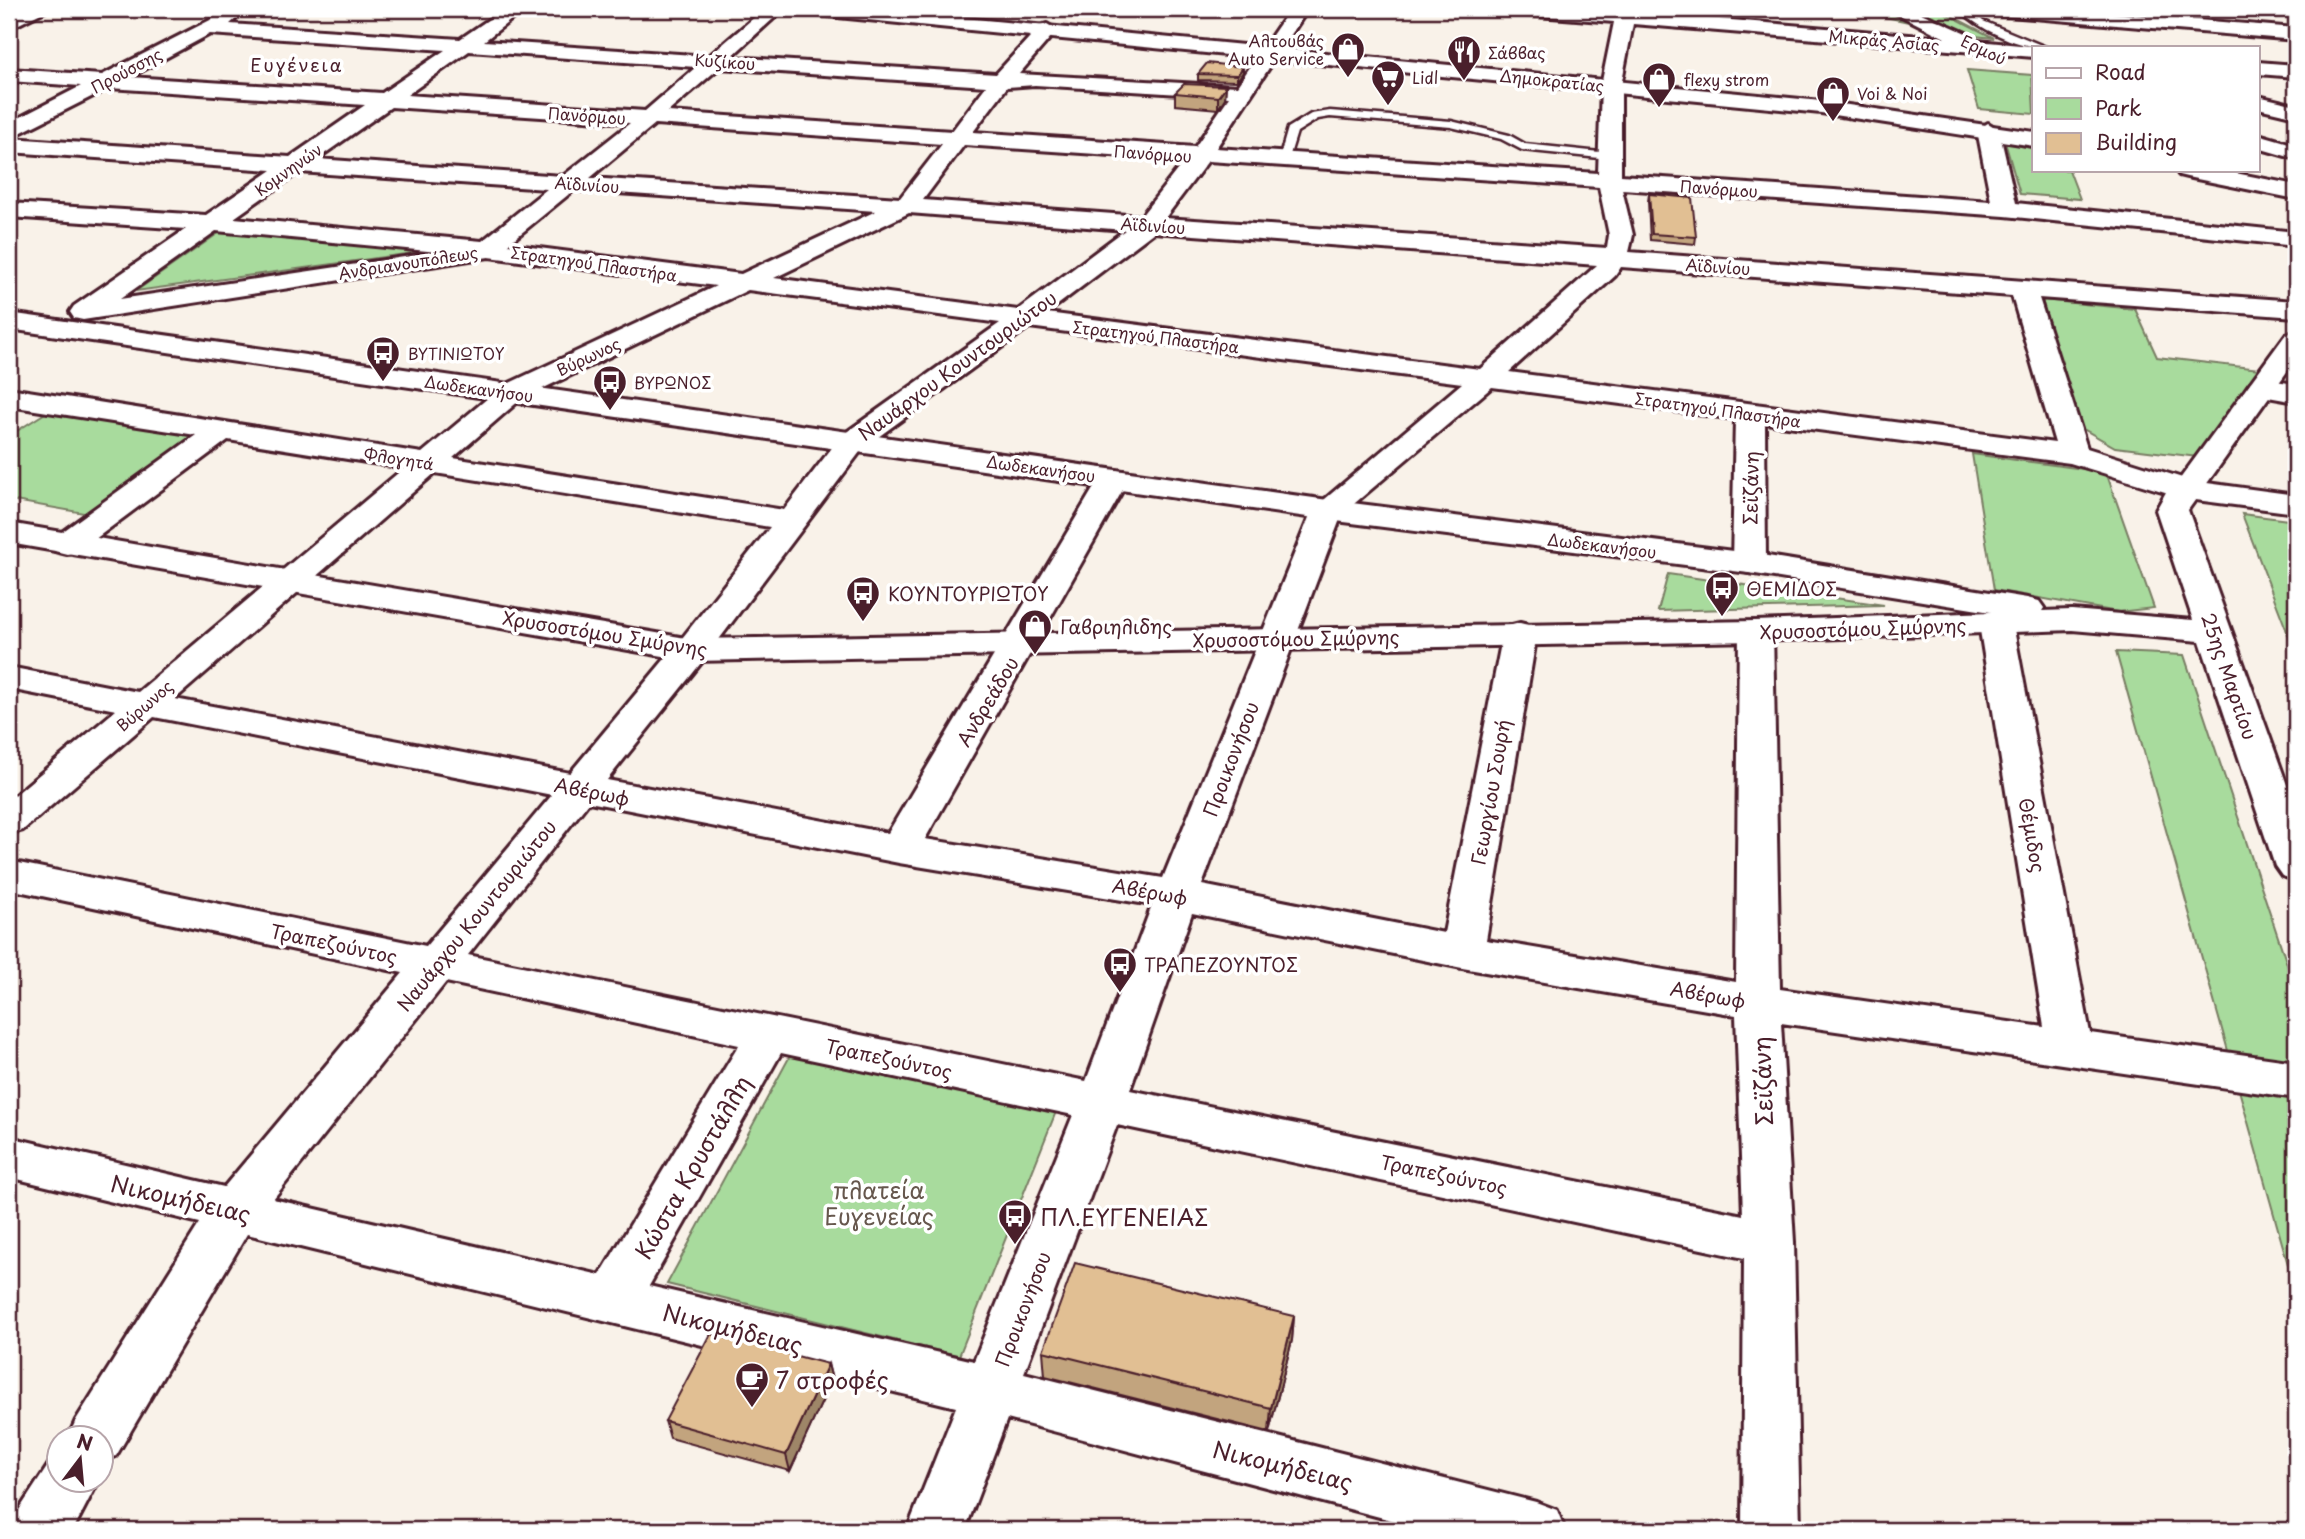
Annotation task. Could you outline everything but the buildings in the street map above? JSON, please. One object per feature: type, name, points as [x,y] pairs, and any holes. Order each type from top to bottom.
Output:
[{"type":"street","points":[[12,21],[40,9]]},
{"type":"street","name":"Προύσσης","points":[[9,132],[244,9]]},
{"type":"street","name":"Κομνηνών","points":[[72,320],[516,9]]},
{"type":"street","name":"Ανδριανουπόλεως","points":[[72,320],[474,254],[487,249],[648,119],[775,9]]},
{"type":"street","name":"Δημοκρατίας","points":[[817,9],[1045,20]]},
{"type":"street","name":"Δημοκρατίας","points":[[921,9],[1611,80],[1853,110],[2032,139]]},
{"type":"street","name":"Ναυάρχου Κουντουριώτου","points":[[104,1424],[234,1211],[692,650],[789,520],[852,442],[1023,319],[1147,225],[1200,156],[1299,9]]},
{"type":"street","name":"Μικράς Ασίας","points":[[1526,9],[1625,13],[2032,51]]},
{"type":"street","name":"Ερμού","points":[[1897,9],[2032,70]]},
{"type":"street","points":[[1997,9],[2289,33]]},
{"type":"street","points":[[2267,9],[2289,33],[2296,57]]},
{"type":"street","points":[[1615,258],[1621,235],[1609,169],[1611,80],[1625,13]]},
{"type":"street","name":"Βύρωνος","points":[[9,821],[511,393],[906,206],[1045,20]]},
{"type":"street","name":"Κυζίκου","points":[[207,28],[1001,81],[1035,79],[1243,91]]},
{"type":"street","points":[[2260,68],[2296,71]]},
{"type":"street","name":"Πανόρμου","points":[[9,75],[1282,161],[1609,169],[2296,239]]},
{"type":"street","name":"Δημοκρατίας","points":[[1611,80],[1823,95],[2032,130]]},
{"type":"street","points":[[2260,102],[2296,111]]},
{"type":"street","points":[[1988,130],[2005,209]]},
{"type":"street","points":[[2260,142],[2296,152]]},
{"type":"street","name":"Αϊδινίου","points":[[9,145],[906,206],[2296,309]]},
{"type":"street","points":[[2197,172],[2296,191]]},
{"type":"street","points":[[2247,172],[2296,181]]},
{"type":"street","name":"Στρατηγού Πλαστήρα","points":[[9,210],[211,223],[487,249],[2074,454],[2188,490],[2296,504]]},
{"type":"street","name":"Προικονήσου","points":[[936,1530],[1101,1102],[1177,895],[1328,510],[1486,378],[1606,271],[1615,258]]},
{"type":"street","points":[[2024,288],[2074,454]]},
{"type":"street","name":"Δωδεκανήσου","points":[[12,324],[72,320],[511,393],[1328,510],[1749,563],[2009,604],[2071,620]]},
{"type":"street","points":[[2188,490],[2296,340]]},
{"type":"street","points":[[2261,388],[2296,393]]},
{"type":"street","name":"Φλογητά","points":[[9,397],[789,520]]},
{"type":"street","name":"Σεϊζάνη","points":[[1749,563],[1750,413]]},
{"type":"street","points":[[67,544],[223,430]]},
{"type":"street","name":"Ανδρεάδου","points":[[899,849],[1114,479]]},
{"type":"street","name":"25ης Μαρτίου","points":[[2188,490],[2177,499],[2172,510],[2296,866]]},
{"type":"street","name":"Χρυσοστόμου Σμύρνης","points":[[9,533],[692,650],[1520,633],[1756,631],[2071,620],[2214,632]]},
{"type":"street","name":"Θέμιδος","points":[[1997,624],[2070,1046]]},
{"type":"street","name":"Σεϊζάνη","points":[[1756,631],[1758,1003],[1769,1242],[1771,1530]]},
{"type":"street","name":"Γεωργίου Σουρή","points":[[1462,951],[1520,633]]},
{"type":"street","name":"Αβέρωφ","points":[[9,678],[899,849],[1177,895],[1462,951],[1758,1003],[2296,1080]]},
{"type":"street","name":"Τραπεζούντος","points":[[9,875],[1769,1242]]},
{"type":"street","name":"Κώστα Κρυστάλλη","points":[[614,1299],[769,1034]]},
{"type":"street","name":"Νικομήδειας","points":[[9,1157],[990,1390],[1536,1530]]},
{"type":"street","points":[[40,1530],[62,1494]]},
{"type":"lane","points":[[1964,9],[1980,23],[2038,46]]},
{"type":"lane","points":[[1282,161],[1292,130],[1315,116],[1329,114],[1451,124],[1505,137],[1522,146],[1609,169]]},
{"type":"green space","points":[[1848,9],[1938,9],[1994,38],[1974,36]]},
{"type":"green space","points":[[1967,70],[2032,75],[2032,114],[1979,109]]},
{"type":"green space","points":[[2005,142],[2032,149],[2032,172],[2070,172],[2080,199],[2020,194]]},
{"type":"green space","points":[[220,232],[435,250],[136,291]]},
{"type":"green space","points":[[2042,300],[2135,309],[2157,357],[2277,371],[2206,458],[2115,447],[2078,426]]},
{"type":"green space","points":[[50,410],[207,435],[95,515],[9,500],[9,436]]},
{"type":"green space","points":[[1972,454],[2106,472],[2154,608],[2118,612],[1994,590]]},
{"type":"green space","points":[[2242,514],[2296,521],[2296,655]]},
{"type":"green space","points":[[1668,574],[1884,605],[1658,611]]},
{"type":"green space","points":[[2116,652],[2184,655],[2296,991],[2296,1293]]},
{"type":"green space","name":"πλατεία Ευγενείας","points":[[791,1054],[1059,1104],[959,1356],[667,1284]]},
{"type":"place","name":"Αλτουβάς Auto Service","points":[[1348,79]]},
{"type":"place","name":"Σάββας","points":[[1464,82]]},
{"type":"place","name":"Lidl","points":[[1388,107]]},
{"type":"place","name":"flexy strom","points":[[1659,109]]},
{"type":"place","name":"Voi & Noi","points":[[1833,123]]},
{"type":"place","name":"ΒΥΤΙΝΙΩΤΟΥ","points":[[383,383]]},
{"type":"place","name":"ΒΥΡΩΝΟΣ","points":[[610,412]]},
{"type":"place","name":"ΘΕΜΙΔΟΣ","points":[[1722,618]]},
{"type":"place","name":"ΚΟΥΝΤΟΥΡΙΩΤΟΥ","points":[[863,623]]},
{"type":"place","name":"Γαβριηλιδης","points":[[1035,656]]},
{"type":"place","name":"ΤΡΑΠΕΖΟΥΝΤΟΣ","points":[[1120,994]]},
{"type":"place","name":"ΠΛ.ΕΥΓΕΝΕΙΑΣ","points":[[1015,1246]]},
{"type":"place","name":"7 στροφές","points":[[752,1409]]},
{"type":"district","name":"Ευγένεια","points":[[297,64]]}]
